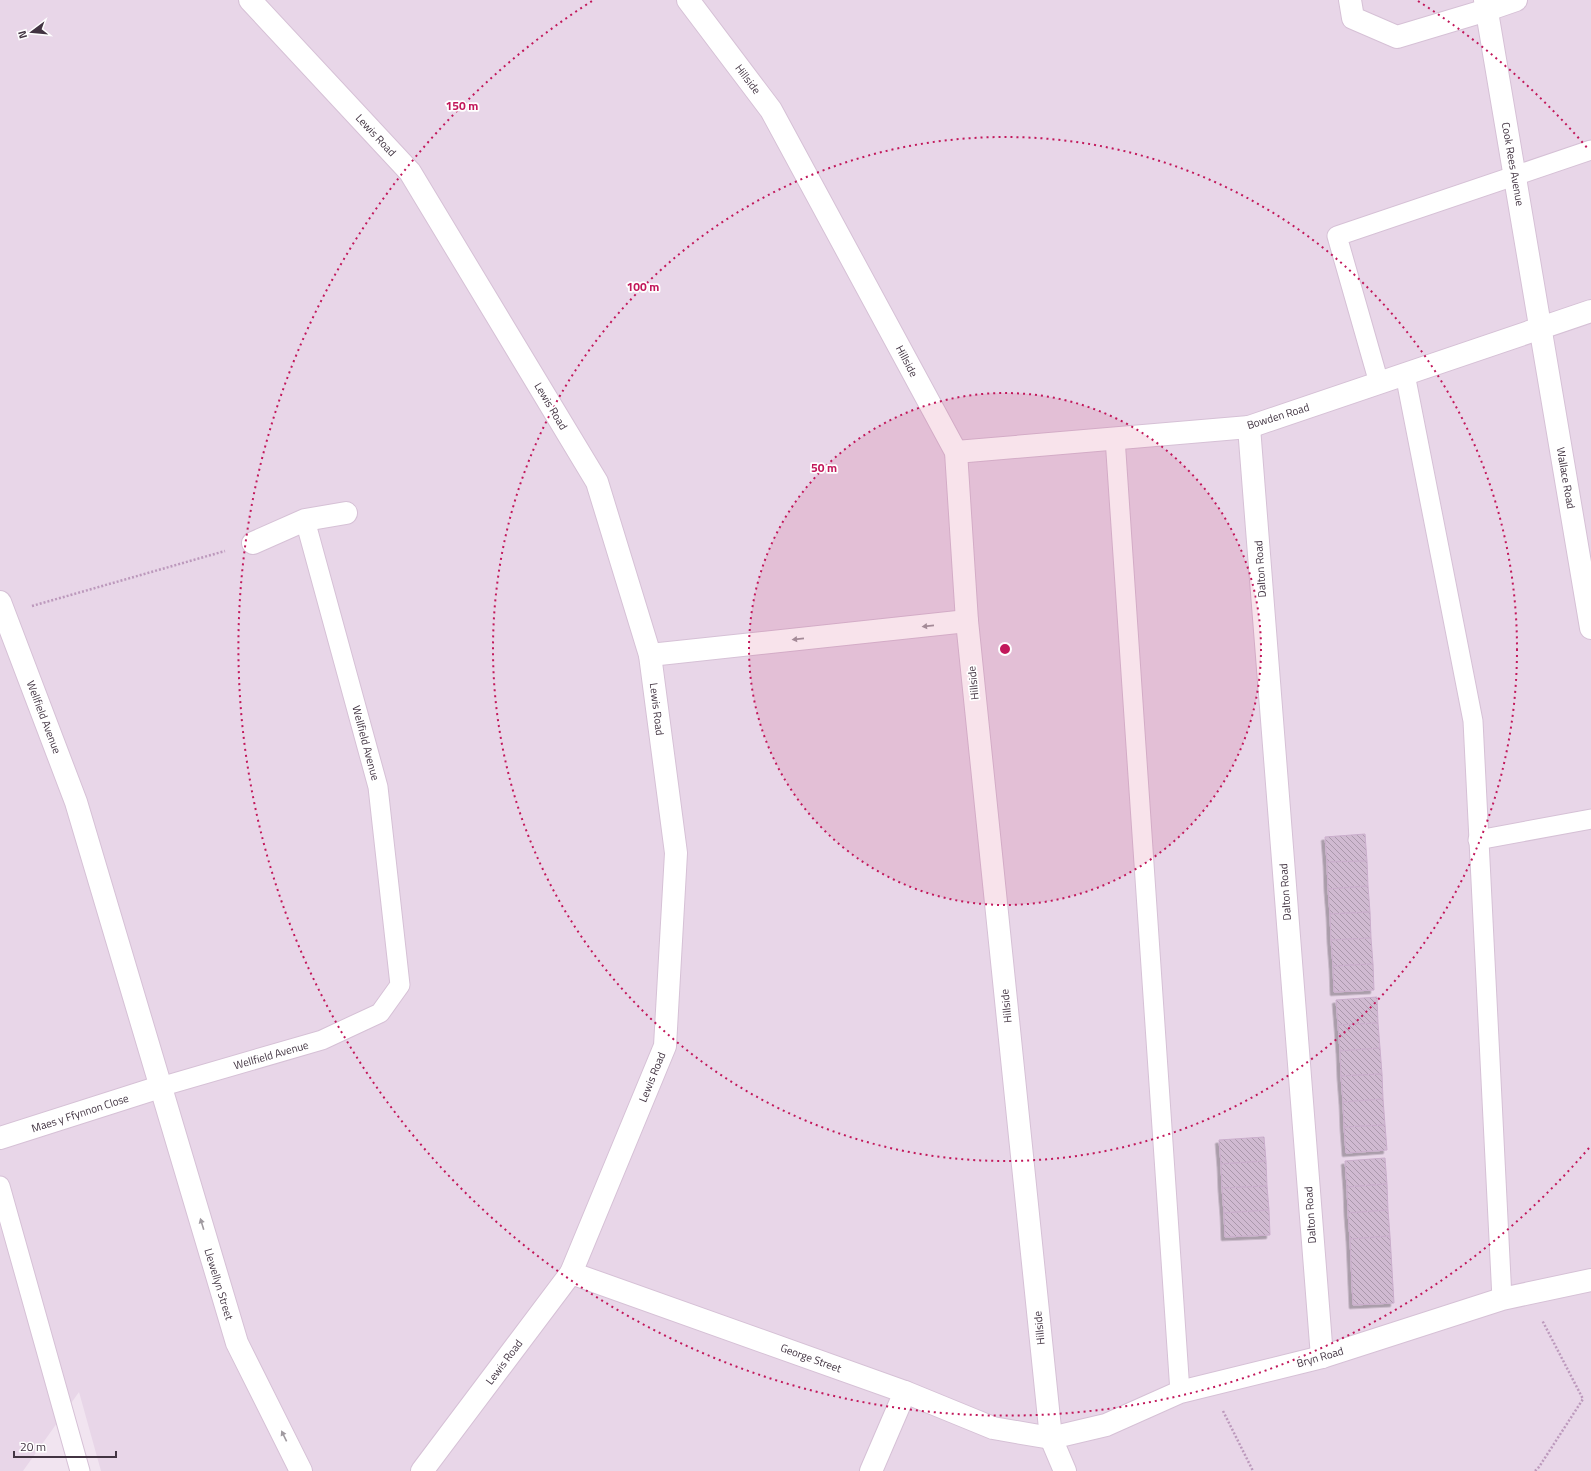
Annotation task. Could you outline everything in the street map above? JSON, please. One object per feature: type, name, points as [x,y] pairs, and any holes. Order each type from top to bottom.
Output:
[{"type":"street","name":"Lewis Road","points":[[250,0],[410,172],[597,482],[650,655],[676,853],[665,1046],[571,1273],[422,1471]]},
{"type":"street","name":"Hillside","points":[[688,0],[771,110],[956,452],[966,622],[1051,1438],[1065,1471]]},
{"type":"street","points":[[1350,0],[1353,18],[1397,37],[1486,5],[1516,0]]},
{"type":"street","name":"Cook Rees Avenue","points":[[1486,5],[1540,328]]},
{"type":"street","name":"Bowden Road","points":[[956,452],[1249,427],[1591,312]]},
{"type":"street","name":"Wallace Road","points":[[1540,328],[1591,628]]},
{"type":"street","name":"Dalton Road","points":[[1249,427],[1322,1357]]},
{"type":"street","points":[[253,543],[305,520],[346,513]]},
{"type":"street","name":"Wellfield Avenue","points":[[0,602],[76,802],[160,1087]]},
{"type":"street","points":[[650,655],[966,622]]},
{"type":"street","name":"Maes y Ffynnon Close","points":[[0,1138],[160,1087]]},
{"type":"street","name":"Llewellyn Street","points":[[160,1087],[237,1343],[301,1471]]},
{"type":"street","name":"George Street","points":[[571,1273],[905,1392],[993,1428],[1051,1438]]},
{"type":"street","name":"Bryn Road","points":[[1051,1438],[1106,1425],[1180,1392],[1322,1357],[1502,1299],[1591,1280]]},
{"type":"street","points":[[871,1471],[905,1392]]},
{"type":"lane","points":[[1379,383],[1337,236],[1591,150]]},
{"type":"lane","points":[[1405,374],[1473,721],[1502,1299]]},
{"type":"lane","points":[[1116,438],[1180,1392]]},
{"type":"lane","name":"Wellfield Avenue","points":[[160,1087],[322,1040],[380,1014],[400,985],[378,787],[305,520]]},
{"type":"lane","points":[[1478,840],[1591,819]]},
{"type":"lane","points":[[0,1186],[80,1471]]},
{"type":"path","points":[[55,600],[253,543]]},
{"type":"path","points":[[1528,1294],[1583,1399],[1535,1471]]},
{"type":"path","points":[[1210,1385],[1253,1471]]},
{"type":"shaded area","points":[[0,0],[1591,0],[1591,1471],[101,1471],[79,1392],[23,1471],[0,1471]]},
{"type":"building","points":[[1365,834],[1367,861],[1327,862],[1325,837]]},
{"type":"building","points":[[1367,861],[1368,886],[1328,889],[1327,862]]},
{"type":"building","points":[[1368,886],[1370,912],[1330,914],[1328,889]]},
{"type":"building","points":[[1370,912],[1371,938],[1331,940],[1330,914]]},
{"type":"building","points":[[1371,938],[1373,964],[1333,966],[1331,940]]},
{"type":"building","points":[[1373,964],[1374,990],[1334,992],[1333,966]]},
{"type":"building","points":[[1377,997],[1378,1023],[1338,1025],[1336,1000]]},
{"type":"building","points":[[1378,1023],[1380,1048],[1340,1051],[1338,1025]]},
{"type":"building","points":[[1380,1048],[1382,1074],[1341,1076],[1340,1051]]},
{"type":"building","points":[[1382,1074],[1383,1099],[1343,1102],[1341,1076]]},
{"type":"building","points":[[1383,1099],[1385,1125],[1344,1127],[1343,1102]]},
{"type":"building","points":[[1385,1125],[1387,1150],[1346,1153],[1344,1127]]},
{"type":"building","points":[[1264,1137],[1266,1161],[1221,1164],[1219,1140]]},
{"type":"building","points":[[1385,1158],[1387,1184],[1347,1187],[1345,1161]]},
{"type":"building","points":[[1266,1161],[1267,1186],[1222,1188],[1221,1164]]},
{"type":"building","points":[[1387,1184],[1388,1210],[1348,1213],[1347,1187]]},
{"type":"building","points":[[1267,1186],[1269,1210],[1224,1213],[1222,1188]]},
{"type":"building","points":[[1269,1210],[1270,1235],[1225,1237],[1224,1213]]},
{"type":"building","points":[[1388,1210],[1390,1236],[1350,1239],[1348,1213]]},
{"type":"building","points":[[1390,1236],[1394,1303],[1353,1305],[1350,1239]]}]
